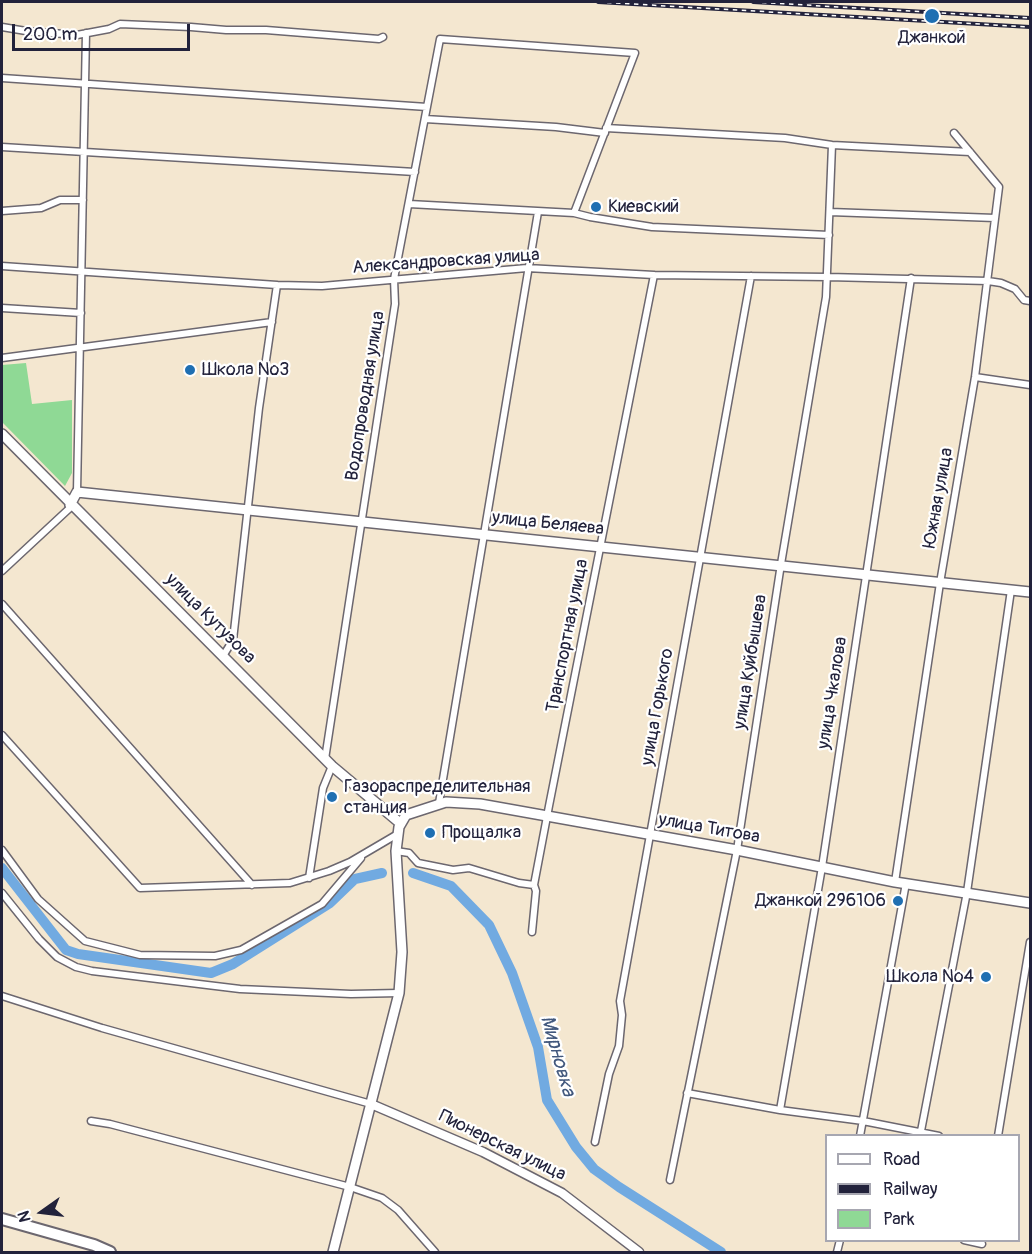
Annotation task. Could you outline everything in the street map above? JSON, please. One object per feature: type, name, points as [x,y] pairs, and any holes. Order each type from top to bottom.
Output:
[{"type":"highway","points":[[2,1219],[94,1245],[110,1252]]},
{"type":"main road","name":"улица Кутузова","points":[[2,434],[332,766],[400,823]]},
{"type":"main road","name":"улица Беляева","points":[[77,492],[782,564],[1030,592]]},
{"type":"main road","points":[[71,505],[77,492]]},
{"type":"main road","name":"улица Титова","points":[[400,823],[406,815],[440,803],[480,804],[737,850],[895,882],[1030,903]]},
{"type":"main road","points":[[333,1252],[399,993],[402,952],[396,835],[400,823]]},
{"type":"street","points":[[2,27],[26,32],[77,35],[109,29],[120,24],[266,30],[379,39],[383,37]]},
{"type":"street","points":[[77,492],[86,33]]},
{"type":"street","name":"Водопроводная улица","points":[[325,759],[394,304],[394,279],[440,39],[635,53],[605,131]]},
{"type":"street","points":[[2,78],[427,107]]},
{"type":"street","points":[[425,119],[605,131],[785,138],[832,145],[970,152]]},
{"type":"street","points":[[574,213],[605,131]]},
{"type":"street","name":"Южная улица","points":[[895,882],[940,583],[975,377],[999,187],[954,133]]},
{"type":"street","name":"улица Куйбышева","points":[[670,1180],[737,850],[828,277],[832,145]]},
{"type":"street","points":[[2,147],[415,172]]},
{"type":"street","points":[[2,211],[41,208],[60,200],[83,200]]},
{"type":"street","points":[[409,204],[574,213],[652,227],[829,235]]},
{"type":"street","points":[[440,803],[537,212]]},
{"type":"street","points":[[830,212],[995,218]]},
{"type":"street","name":"Александровская улица","points":[[2,266],[277,285],[322,286],[527,268],[654,275],[911,278],[1001,283],[1015,290],[1024,300],[1030,301]]},
{"type":"street","name":"Транспортная улица","points":[[532,932],[536,891],[534,885],[654,275]]},
{"type":"street","name":"улица Горького","points":[[595,1142],[609,1074],[619,1046],[622,1015],[620,1001],[751,276]]},
{"type":"street","name":"улица Чкалова","points":[[780,1110],[822,867],[911,278]]},
{"type":"street","points":[[223,656],[233,640],[277,285]]},
{"type":"street","points":[[2,308],[81,313]]},
{"type":"street","points":[[2,358],[272,322]]},
{"type":"street","points":[[975,377],[1030,385]]},
{"type":"street","points":[[2,571],[71,505]]},
{"type":"street","points":[[921,1131],[967,892],[1011,590]]},
{"type":"street","points":[[2,604],[252,885]]},
{"type":"street","points":[[2,735],[140,888],[290,883],[350,862],[396,835]]},
{"type":"street","points":[[309,878],[323,788],[332,766]]},
{"type":"street","points":[[2,850],[38,899],[86,941],[140,955],[216,956],[241,950],[322,904],[365,853]]},
{"type":"street","points":[[396,850],[410,853],[418,863],[453,870],[470,868],[519,884],[534,885]]},
{"type":"street","points":[[860,1134],[906,883]]},
{"type":"street","points":[[2,892],[39,939],[57,957],[76,967],[240,989],[351,994],[399,993]]},
{"type":"street","points":[[998,1134],[1030,942]]},
{"type":"street","points":[[2,996],[102,1028],[371,1104]]},
{"type":"street","points":[[687,1093],[932,1134]]},
{"type":"street","name":"Пионерская улица","points":[[371,1104],[483,1152],[562,1192],[639,1252]]},
{"type":"street","points":[[91,1121],[350,1187],[382,1198],[398,1210],[435,1252]]},
{"type":"street","points":[[981,1252],[983,1242]]},
{"type":"green space","points":[[26,363],[32,404],[72,400],[72,473],[65,486],[2,422],[2,365]]},
{"type":"waterway","name":"Мирновка","points":[[2,868],[66,950],[78,954],[211,973],[233,964],[330,903],[355,879],[382,873]]},
{"type":"waterway","name":"Мирновка","points":[[413,873],[451,886],[489,925],[512,973],[538,1047],[547,1100],[576,1147],[594,1169],[721,1252]]},
{"type":"railway","points":[[598,2],[1030,27]]},
{"type":"railway","points":[[753,2],[1030,18]]},
{"type":"place","name":"Джанкой","points":[[932,16]]},
{"type":"place","name":"Киевский","points":[[596,207]]},
{"type":"place","name":"Школа №3","points":[[190,370]]},
{"type":"place","name":"Газораспределительная станция","points":[[332,797]]},
{"type":"place","name":"Прощалка","points":[[430,833]]},
{"type":"place","name":"Джанкой 296106","points":[[898,901]]},
{"type":"place","name":"Школа №4","points":[[986,977]]}]
